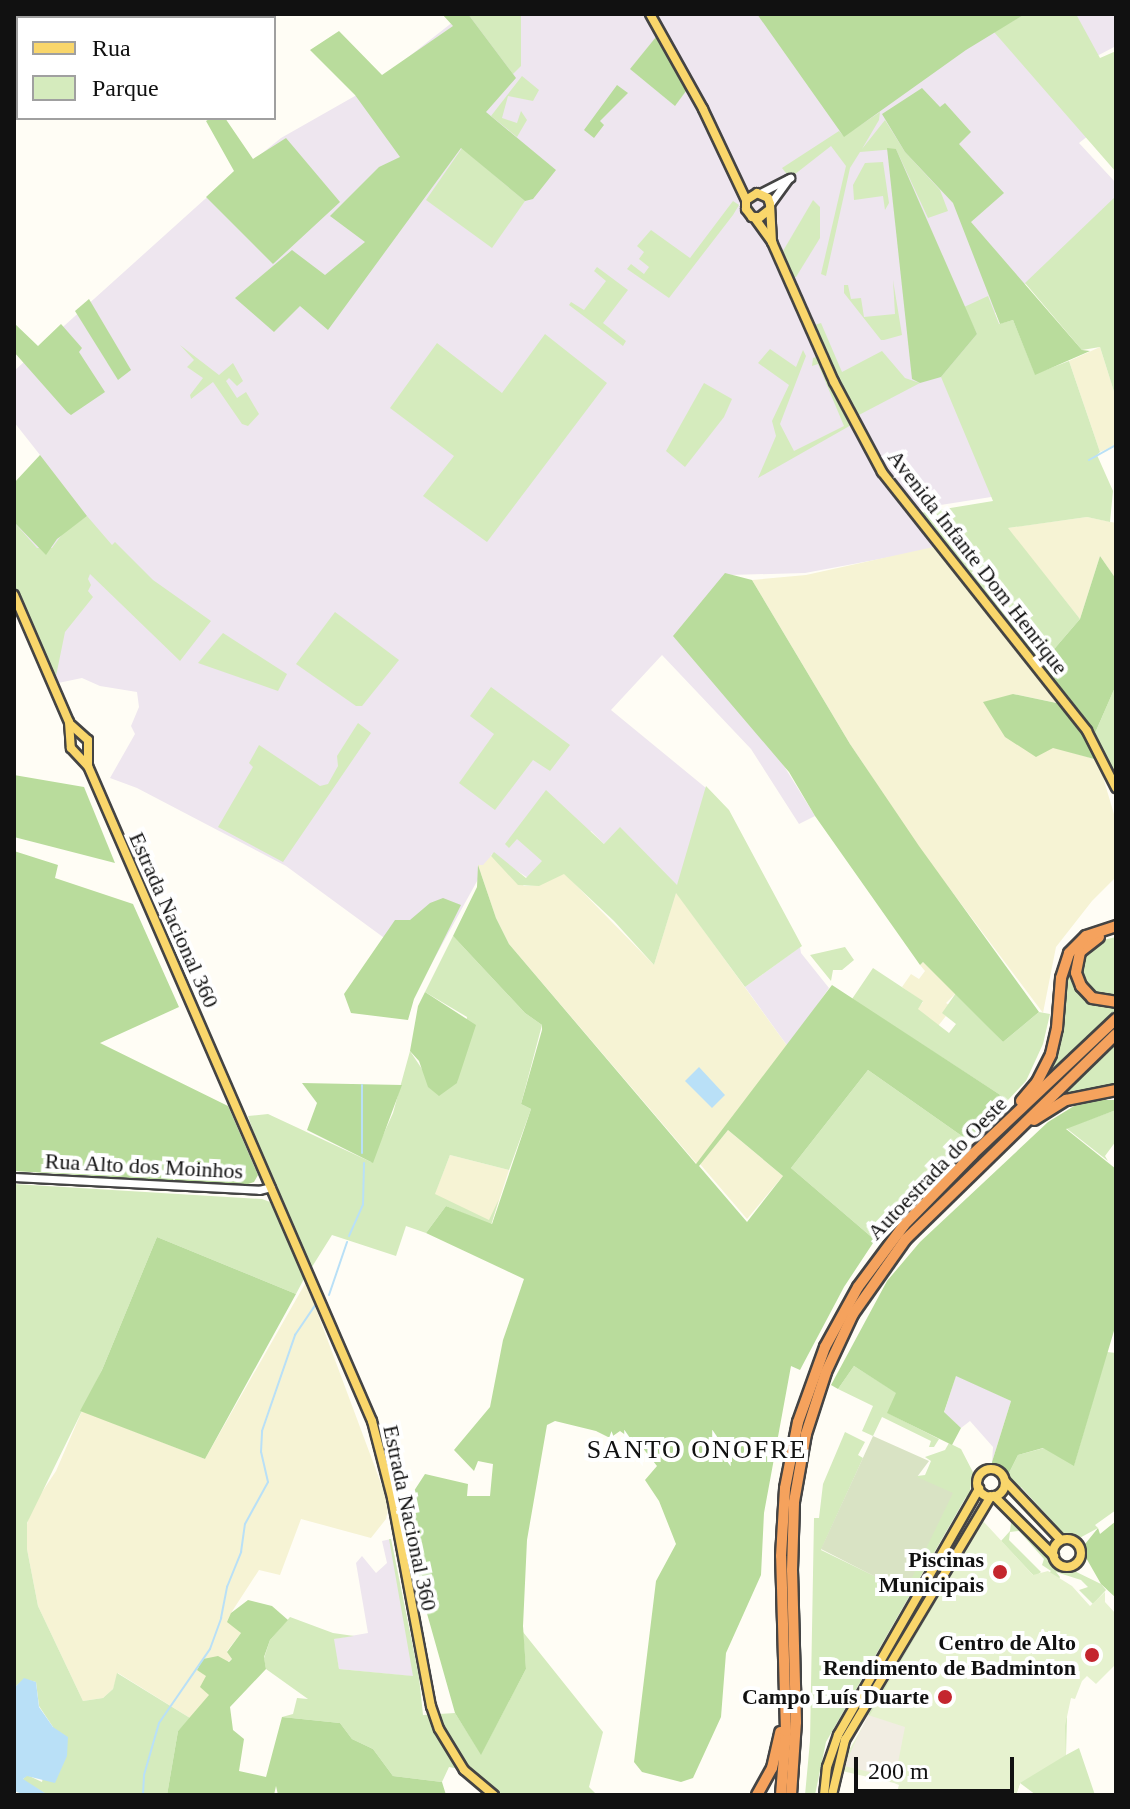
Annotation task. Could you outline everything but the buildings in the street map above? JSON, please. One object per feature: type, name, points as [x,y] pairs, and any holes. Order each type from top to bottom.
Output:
[{"type":"highway","points":[[983,1145],[1031,1090],[1047,1063],[1057,1028],[1061,978],[1069,953],[1086,936],[1116,926]]},
{"type":"highway","points":[[1116,933],[1089,942],[1076,967],[1077,980],[1086,993],[1100,1001],[1116,1002]]},
{"type":"highway","name":"Autoestrada do Oeste","points":[[781,1795],[786,1731],[781,1556],[785,1488],[798,1422],[813,1375],[840,1317],[876,1260],[983,1145],[1116,1019]]},
{"type":"highway","name":"Autoestrada do Oeste","points":[[791,1795],[796,1722],[792,1525],[800,1458],[811,1414],[843,1334],[877,1277],[922,1221],[1116,1034]]},
{"type":"highway","points":[[978,1167],[1056,1104],[1088,1093],[1116,1090]]},
{"type":"highway","points":[[757,1795],[772,1768],[778,1743],[784,1654]]},
{"type":"main road","points":[[650,14],[735,172],[746,200],[746,209],[772,242]]},
{"type":"main road","points":[[735,172],[770,207],[772,242]]},
{"type":"main road","points":[[746,200],[758,193]]},
{"type":"main road","points":[[754,217],[764,216],[770,207]]},
{"type":"main road","name":"Avenida Infante Dom Henrique","points":[[772,242],[834,382],[882,472],[1087,731],[1116,788]]},
{"type":"main road","points":[[14,595],[69,722],[88,740],[82,752],[71,748],[69,722]]},
{"type":"main road","points":[[71,740],[80,735]]},
{"type":"main road","name":"Estrada Nacional 360","points":[[82,752],[379,1443],[434,1718],[464,1770],[494,1795]]},
{"type":"main road","name":"Avenida Infante Dom Henrique","points":[[1105,766],[1116,800]]},
{"type":"main road","points":[[824,1795],[827,1767],[838,1735],[979,1489],[979,1476],[988,1469],[1001,1472],[1005,1481],[1061,1540],[1077,1543],[1080,1559],[1065,1567],[992,1496],[979,1489]]},
{"type":"main road","points":[[832,1795],[839,1756],[849,1732],[992,1496],[1003,1489],[1005,1481]]},
{"type":"main road","points":[[1054,1556],[1054,1547],[1061,1540]]},
{"type":"street","points":[[758,193],[790,178],[770,207]]},
{"type":"street","name":"Rua Alto dos Moinhos","points":[[14,1177],[259,1190],[271,1187]]},
{"type":"shaded area","points":[[463,14],[1116,14],[1116,46],[1097,56],[1116,114],[1079,143],[1116,183],[1116,199],[995,313],[1066,485],[909,510],[939,548],[805,573],[729,575],[766,737],[815,816],[799,824],[751,749],[662,655],[611,710],[706,788],[671,911],[591,831],[528,878],[492,854],[428,970],[286,866],[137,788],[110,778],[135,734],[131,726],[139,707],[137,692],[100,686],[82,678],[58,683],[14,572],[14,496],[40,455],[14,422],[14,371],[205,199],[281,138],[369,88]]},
{"type":"shaded area","points":[[1100,347],[1116,398],[1116,445],[1100,452],[1069,361]]},
{"type":"shaded area","points":[[1087,517],[1116,523],[1116,579],[1100,556],[1080,619],[1007,528]]},
{"type":"shaded area","points":[[938,546],[1067,705],[1013,694],[1053,747],[1098,760],[1116,821],[1116,877],[1092,901],[1056,947],[1043,1013],[920,849],[850,744],[752,580],[806,575]]},
{"type":"shaded area","points":[[491,856],[524,886],[539,885],[564,873],[654,965],[676,892],[788,1047],[697,1164],[509,944],[496,918],[478,865],[483,865]]},
{"type":"shaded area","points":[[800,947],[801,953],[829,988],[788,1047],[745,987]]},
{"type":"shaded area","points":[[923,962],[956,993],[946,1003],[949,1005],[943,1013],[946,1016],[938,1026],[917,1009],[923,1002],[902,987],[911,974],[919,979],[925,971],[920,965]]},
{"type":"shaded area","points":[[728,1130],[783,1176],[747,1219],[700,1164]]},
{"type":"shaded area","points":[[450,1155],[509,1170],[491,1225],[433,1198]]},
{"type":"shaded area","points":[[306,1282],[389,1505],[386,1519],[371,1538],[301,1519],[280,1575],[259,1570],[231,1613],[241,1633],[227,1651],[232,1659],[206,1676],[210,1695],[190,1718],[118,1673],[113,1689],[103,1698],[83,1701],[38,1606],[27,1549],[27,1524],[32,1507],[56,1471],[82,1411],[205,1459]]},
{"type":"shaded area","points":[[956,1375],[1011,1401],[992,1462],[993,1447],[970,1421],[961,1428],[944,1413]]},
{"type":"shaded area","points":[[391,1539],[419,1677],[339,1669],[333,1639],[368,1633],[356,1563],[362,1556],[376,1573],[387,1563],[382,1541]]},
{"type":"shaded area","points":[[868,1715],[905,1727],[895,1778],[844,1766]]},
{"type":"green space","points":[[442,14],[468,14],[516,78],[486,112],[556,170],[533,199],[525,201],[461,148],[328,330],[300,306],[274,332],[235,298],[292,250],[325,275],[365,242],[330,216],[379,167],[400,157],[355,95],[310,50],[339,31],[382,75],[453,26]]},
{"type":"green space","points":[[468,14],[521,14],[521,66],[513,74]]},
{"type":"green space","points":[[757,14],[1025,14],[966,50],[844,137]]},
{"type":"green space","points":[[1025,14],[1076,14],[1100,58],[1116,51],[1116,172],[994,32]]},
{"type":"green space","points":[[656,37],[686,91],[675,106],[630,69]]},
{"type":"green space","points":[[522,76],[539,90],[533,101],[508,96],[502,118],[517,123],[521,111],[527,120],[517,137],[491,116]]},
{"type":"green space","points":[[617,85],[628,93],[600,121],[604,125],[594,138],[584,130]]},
{"type":"green space","points":[[922,88],[940,107],[945,103],[971,132],[959,144],[1004,193],[971,222],[1082,350],[1090,351],[1035,375],[1013,320],[1000,324],[953,203],[905,152],[882,114]]},
{"type":"green space","points":[[880,112],[879,120],[862,149],[885,120],[905,152],[940,190],[948,211],[928,218],[896,149],[860,152],[850,168],[826,276],[821,274],[846,166],[831,146],[790,178],[782,168],[839,131],[844,136]]},
{"type":"green space","points":[[226,120],[253,159],[286,138],[340,202],[273,264],[206,197],[234,171],[206,121]]},
{"type":"green space","points":[[462,148],[525,201],[492,248],[426,200]]},
{"type":"green space","points":[[887,148],[896,149],[977,334],[941,377],[920,383],[912,379]]},
{"type":"green space","points":[[883,162],[889,203],[885,210],[883,196],[854,200],[853,185],[865,163]]},
{"type":"green space","points":[[1116,196],[1116,398],[1100,347],[1082,350],[1025,283]]},
{"type":"green space","points":[[813,200],[820,207],[820,238],[796,277],[792,277],[783,251]]},
{"type":"green space","points":[[733,201],[739,205],[733,215],[669,298],[627,269],[631,264],[644,274],[649,267],[639,259],[644,252],[637,246],[651,230],[690,258]]},
{"type":"green space","points":[[597,267],[628,290],[603,323],[626,341],[623,346],[569,305],[571,302],[584,310],[606,281],[594,271]]},
{"type":"green space","points":[[893,280],[902,335],[881,340],[844,293],[844,285],[848,285],[851,299],[861,298],[864,317],[895,314]]},
{"type":"green space","points":[[988,296],[999,324],[1013,320],[1035,374],[1069,361],[1100,452],[1097,455],[1113,491],[1110,522],[1087,517],[1008,528],[1080,619],[1037,669],[938,546],[853,424],[758,478],[776,436],[772,421],[789,385],[758,363],[770,349],[796,367],[803,350],[806,356],[780,424],[794,451],[844,426],[818,364],[812,366],[813,358],[822,355],[808,327],[821,323],[842,372],[882,351],[905,378],[920,383],[857,416],[888,470],[920,513],[993,501],[941,377],[977,334],[964,307]]},
{"type":"green space","points":[[89,299],[131,370],[118,380],[75,311]]},
{"type":"green space","points":[[14,323],[38,346],[61,324],[82,348],[79,352],[105,392],[71,415],[67,412],[14,352]]},
{"type":"green space","points":[[545,334],[607,383],[487,542],[423,496],[454,456],[390,408],[437,343],[502,393]]},
{"type":"green space","points":[[180,345],[219,375],[233,363],[243,381],[237,386],[229,378],[226,381],[237,398],[246,392],[259,414],[248,426],[242,424],[213,382],[191,399],[190,395],[203,378],[187,367],[194,360]]},
{"type":"green space","points":[[704,383],[732,399],[724,417],[685,467],[666,451]]},
{"type":"green space","points":[[40,455],[87,516],[57,539],[46,555],[14,522],[14,483]]},
{"type":"green space","points":[[87,516],[112,545],[115,542],[153,580],[211,621],[180,661],[90,574],[88,591],[93,597],[65,632],[55,681],[14,584],[14,522],[37,548],[52,548],[63,533]]},
{"type":"green space","points":[[1100,556],[1116,579],[1116,685],[1092,740],[1098,760],[1053,748],[1036,757],[1005,737],[983,702],[1013,694],[1066,705],[1037,669],[1080,619]]},
{"type":"green space","points":[[725,573],[752,580],[850,744],[1039,1012],[1003,1042],[923,962],[920,965],[815,816],[789,772],[673,636]]},
{"type":"green space","points":[[335,612],[399,660],[362,706],[356,706],[296,664]]},
{"type":"green space","points":[[223,633],[287,674],[278,691],[198,663]]},
{"type":"green space","points":[[1116,685],[1116,788],[1092,740]]},
{"type":"green space","points":[[491,687],[570,745],[550,771],[533,760],[495,810],[459,783],[494,734],[470,716]]},
{"type":"green space","points":[[358,723],[371,733],[283,862],[218,827],[253,767],[249,763],[259,745],[320,786],[328,784],[338,766],[337,756]]},
{"type":"green space","points":[[14,775],[84,787],[115,863],[14,837]]},
{"type":"green space","points":[[706,786],[729,810],[802,946],[745,987],[676,893],[654,965],[614,921],[564,874],[539,886],[518,885],[491,856],[494,852],[526,878],[542,861],[517,839],[509,848],[505,844],[546,790],[604,844],[620,827],[677,885]]},
{"type":"green space","points":[[14,851],[58,865],[55,878],[133,904],[179,1007],[100,1043],[228,1106],[258,1175],[254,1182],[245,1185],[14,1171]]},
{"type":"green space","points":[[478,865],[496,918],[509,944],[696,1164],[832,985],[1008,1100],[969,1141],[868,1070],[791,1168],[875,1240],[844,1287],[800,1370],[791,1366],[764,1513],[761,1575],[726,1653],[721,1717],[693,1778],[681,1782],[642,1772],[634,1762],[656,1581],[676,1544],[659,1501],[645,1480],[657,1466],[642,1447],[620,1431],[610,1438],[596,1431],[555,1421],[547,1425],[527,1540],[523,1626],[526,1669],[481,1755],[455,1713],[399,1514],[425,1474],[468,1484],[467,1496],[490,1496],[493,1464],[478,1461],[474,1471],[454,1450],[490,1407],[503,1340],[524,1279],[426,1233],[446,1206],[492,1224],[531,1109],[521,1104],[542,1025],[525,1013],[453,936],[477,887]],"holes":[[[728,1130],[783,1176],[747,1222],[699,1166]]]},
{"type":"green space","points":[[443,898],[461,905],[414,999],[408,1020],[351,1013],[344,994],[395,920],[410,920],[430,903]]},
{"type":"green space","points":[[453,936],[525,1013],[542,1025],[521,1104],[531,1109],[509,1170],[450,1155],[435,1194],[489,1220],[499,1199],[491,1225],[446,1206],[426,1233],[406,1226],[396,1256],[332,1235],[310,1270],[274,1191],[248,1116],[268,1114],[371,1162],[393,1113],[410,1051],[424,1072],[457,1083],[467,1017],[425,992]]},
{"type":"green space","points":[[1116,937],[1116,996],[1095,995],[1081,976],[1085,954],[1099,941]]},
{"type":"green space","points":[[1078,946],[1072,971],[1078,992],[1095,1005],[1116,1006],[1116,1012],[1040,1084],[1064,974]]},
{"type":"green space","points":[[845,947],[854,960],[842,970],[833,970],[831,981],[810,955]]},
{"type":"green space","points":[[873,968],[923,1001],[918,1009],[949,1033],[956,1024],[942,1013],[956,993],[1003,1042],[1039,1012],[1050,1014],[1043,1044],[1026,1081],[1008,1100],[852,999]]},
{"type":"green space","points":[[425,992],[476,1025],[457,1083],[439,1096],[428,1087],[419,1061],[410,1051],[418,1006]]},
{"type":"green space","points":[[1116,1041],[1116,1087],[1088,1088],[1049,1104]]},
{"type":"green space","points":[[868,1070],[969,1141],[911,1197],[875,1240],[791,1168]]},
{"type":"green space","points":[[302,1083],[402,1085],[373,1163],[307,1130],[317,1103]]},
{"type":"green space","points":[[1116,1100],[1116,1110],[1066,1129],[1116,1169],[1116,1324],[1074,1466],[1043,1448],[1018,1455],[1005,1481],[1001,1473],[992,1469],[992,1462],[1011,1401],[956,1376],[944,1412],[961,1428],[952,1445],[887,1413],[896,1393],[854,1366],[838,1389],[831,1385],[887,1281],[920,1242],[1048,1122],[1074,1106]]},
{"type":"green space","points":[[1116,1110],[1116,1141],[1105,1156],[1108,1161],[1066,1128]]},
{"type":"green space","points":[[14,1184],[262,1199],[270,1202],[305,1277],[296,1294],[157,1237],[102,1370],[27,1523],[27,1549],[38,1606],[83,1701],[103,1698],[113,1689],[117,1673],[190,1718],[178,1731],[167,1795],[48,1795],[22,1780],[27,1775],[42,1782],[53,1727],[39,1706],[36,1682],[24,1679],[14,1688]]},
{"type":"green space","points":[[157,1237],[296,1294],[205,1459],[80,1411],[102,1370]]},
{"type":"green space","points":[[1107,1352],[1116,1353],[1116,1510],[1095,1525],[1098,1528],[1074,1541],[1061,1540],[1051,1529],[1054,1523],[1021,1487],[1013,1489],[1005,1481],[1018,1455],[1044,1448],[1074,1465]]},
{"type":"green space","points":[[854,1366],[897,1393],[888,1413],[939,1439],[934,1447],[929,1447],[931,1441],[882,1417],[873,1436],[862,1431],[873,1406],[838,1389]]},
{"type":"green space","points":[[845,1432],[865,1442],[858,1455],[863,1458],[821,1550],[905,1591],[917,1476],[925,1475],[931,1461],[925,1457],[945,1450],[949,1443],[961,1449],[976,1478],[972,1477],[969,1498],[966,1497],[826,1742],[815,1795],[805,1795],[810,1741],[814,1518],[819,1518],[823,1484]]},
{"type":"green space","points":[[873,1436],[929,1461],[917,1477],[953,1493],[905,1592],[821,1549]]},
{"type":"green space","points":[[1012,1515],[1058,1563],[1101,1584],[1106,1590],[1093,1604],[1079,1590],[1088,1587],[1081,1580],[1056,1572],[1060,1577],[1019,1661],[1067,1718],[1066,1755],[1079,1748],[1095,1795],[1036,1795],[1020,1783],[1016,1795],[868,1715],[946,1584],[1030,1589],[1051,1571],[1042,1565],[1044,1559],[1019,1531],[1010,1532],[1009,1540],[1041,1572],[1035,1577],[1001,1541],[1010,1531]]},
{"type":"green space","points":[[983,1521],[1033,1575],[1048,1571],[1072,1586],[1090,1606],[1105,1592],[1105,1602],[1116,1614],[1116,1664],[1096,1684],[1087,1676],[1082,1681],[1075,1699],[1071,1698],[1065,1726],[1066,1755],[1020,1783],[1016,1795],[896,1795],[899,1785],[842,1771],[848,1752]]},
{"type":"green space","points":[[1116,1521],[1116,1598],[1101,1584],[1081,1549],[1098,1528],[1100,1534]]},
{"type":"green space","points":[[389,1539],[419,1677],[423,1715],[455,1713],[481,1754],[526,1669],[523,1632],[603,1732],[589,1787],[597,1795],[503,1795],[472,1771],[449,1767],[442,1782],[393,1776],[373,1749],[352,1739],[340,1723],[282,1717],[293,1714],[297,1698],[308,1699],[266,1669],[264,1658],[270,1640],[290,1617],[333,1633],[354,1636],[334,1639],[339,1669],[413,1676]]},
{"type":"green space","points":[[248,1600],[272,1606],[288,1620],[270,1640],[264,1657],[266,1669],[230,1707],[233,1730],[244,1739],[239,1771],[266,1777],[282,1717],[340,1723],[352,1739],[373,1749],[393,1776],[442,1782],[446,1795],[278,1795],[276,1786],[274,1795],[167,1795],[178,1731],[209,1695],[200,1687],[206,1676],[197,1670],[203,1659],[218,1656],[229,1662],[232,1659],[227,1652],[241,1633],[227,1622],[231,1613]]},
{"type":"water","points":[[699,1067],[725,1095],[712,1108],[685,1081]]},
{"type":"water","points":[[24,1678],[36,1682],[39,1707],[53,1727],[68,1737],[67,1756],[55,1783],[27,1776],[23,1779],[48,1795],[25,1795],[14,1791],[14,1688]]},
{"type":"waterway","points":[[1089,460],[1116,445]]},
{"type":"waterway","points":[[362,1085],[362,1153]]},
{"type":"waterway","points":[[349,1236],[363,1205],[364,1163]]},
{"type":"waterway","points":[[329,1295],[347,1242]]},
{"type":"waterway","points":[[143,1795],[144,1775],[159,1723],[210,1649],[221,1618],[227,1587],[241,1552],[245,1524],[268,1482],[261,1452],[262,1431],[295,1335],[316,1304]]},
{"type":"place","name":"Piscinas Municipais","points":[[1000,1572]]},
{"type":"place","name":"Centro de Alto Rendimento de Badminton","points":[[1092,1655]]},
{"type":"place","name":"Campo Luís Duarte","points":[[945,1697]]},
{"type":"district","name":"SANTO ONOFRE","points":[[697,1450]]}]
